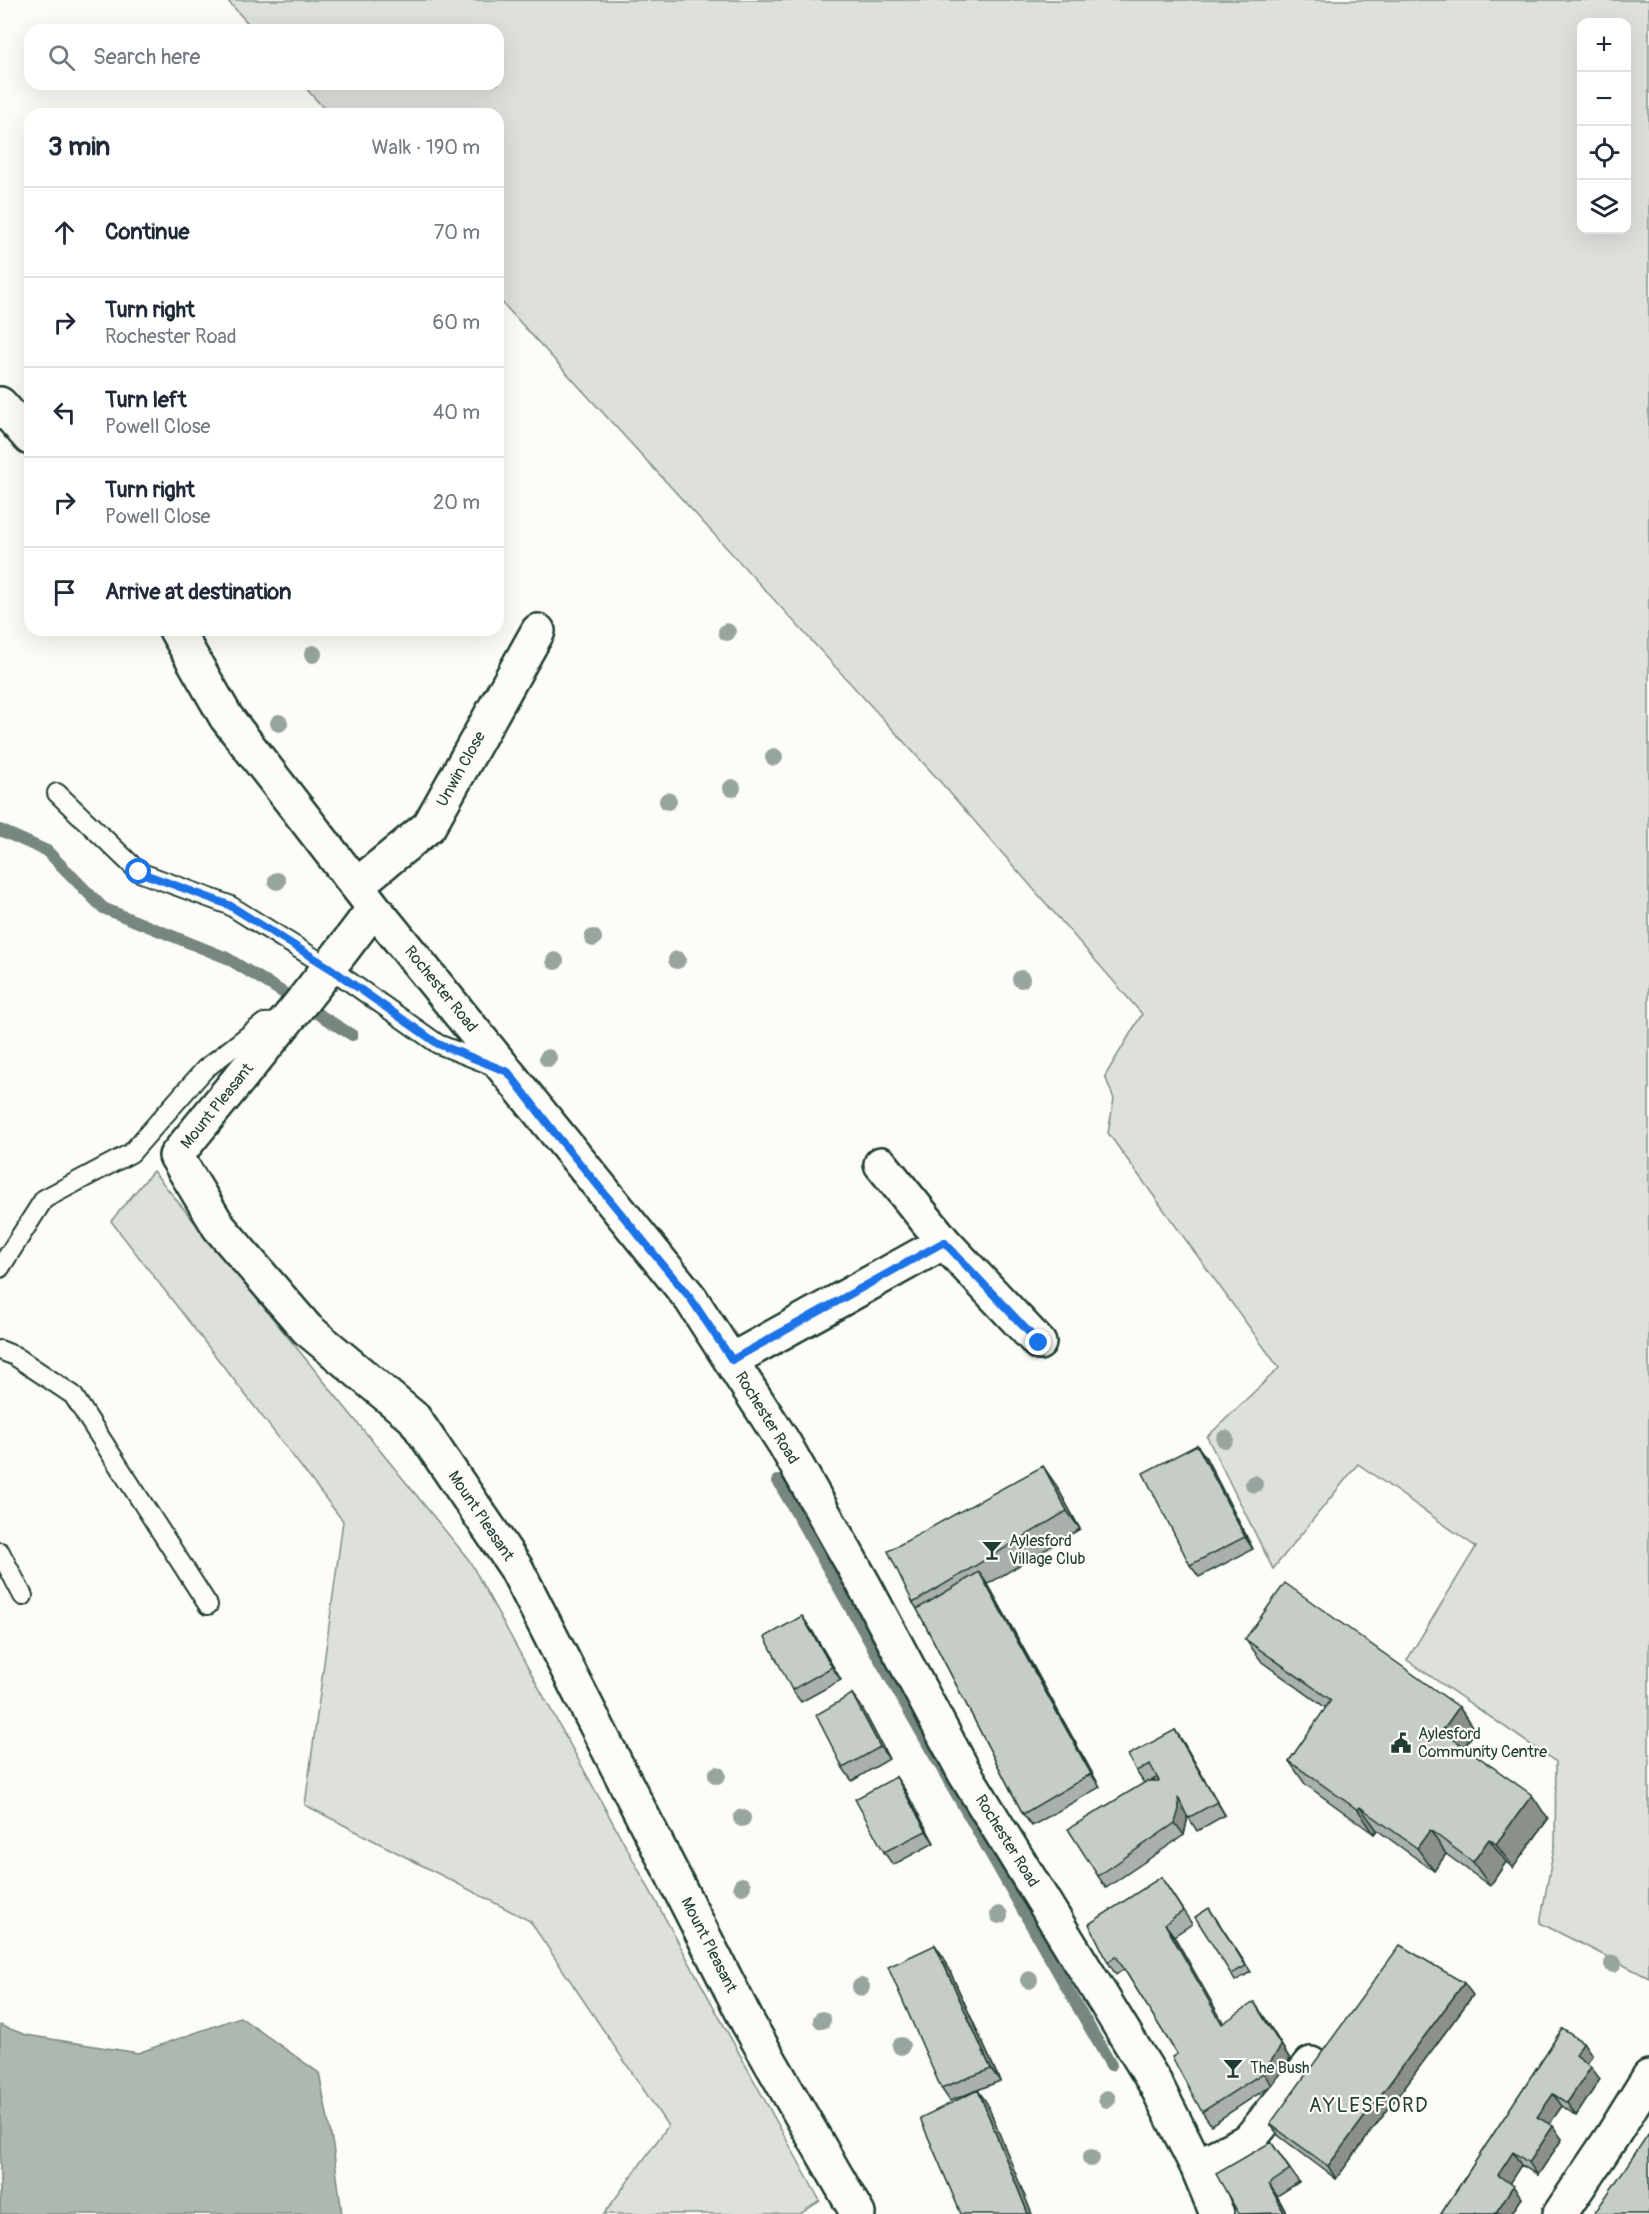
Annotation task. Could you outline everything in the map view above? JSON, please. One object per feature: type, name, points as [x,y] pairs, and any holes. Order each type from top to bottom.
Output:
[{"type":"street","points":[[0,404],[24,431]]},
{"type":"street","name":"Unwin Close","points":[[366,897],[429,826],[538,631]]},
{"type":"street","name":"Rochester Road","points":[[179,636],[226,717],[366,897],[691,1299],[732,1360],[784,1443],[863,1583],[964,1772],[1155,2083],[1197,2166],[1218,2214]]},
{"type":"street","name":"Mount Pleasant","points":[[366,897],[330,968],[176,1156],[219,1227],[307,1329],[414,1418],[516,1568],[748,2023],[858,2214]]},
{"type":"street","points":[[881,1164],[944,1242],[1039,1343]]},
{"type":"street","points":[[732,1360],[944,1242]]},
{"type":"street","points":[[1197,2166],[1249,2139],[1311,2064]]},
{"type":"street","points":[[1560,2214],[1649,2077]]},
{"type":"lane","points":[[57,793],[139,872],[229,905],[330,968],[438,1044],[508,1072]]},
{"type":"lane","points":[[0,1268],[44,1199],[130,1153],[205,1070],[264,1023],[294,1010]]},
{"type":"lane","points":[[0,1350],[15,1356],[72,1395],[208,1605]]},
{"type":"lane","points":[[0,1552],[23,1596]]},
{"type":"shaded area","points":[[227,0],[1649,0],[1649,1978],[1540,1923],[1555,1843],[1556,1762],[1407,1660],[1476,1547],[1358,1464],[1273,1569],[1207,1437],[1279,1368],[1108,1133],[1114,1099],[1105,1076],[1142,1014],[937,778],[504,305],[504,108],[324,108],[307,90],[504,90],[504,24],[249,24]]},
{"type":"shaded area","points":[[153,1171],[469,1560],[820,2201],[800,2214],[604,2214],[668,2126],[530,1921],[305,1805],[343,1521],[111,1221]]},
{"type":"shaded area","points":[[240,2017],[319,2073],[333,2146],[342,2214],[0,2214],[0,2025],[26,2035],[138,2053]]},
{"type":"building","points":[[1197,1445],[1245,1537],[1190,1565],[1143,1473]]},
{"type":"building","points":[[1043,1466],[1067,1511],[913,1603],[888,1551]]},
{"type":"building","points":[[979,1572],[1091,1774],[1023,1814],[917,1609]]},
{"type":"building","name":"Aylesford Community Centre","points":[[1285,1583],[1459,1707],[1442,1731],[1532,1795],[1496,1844],[1489,1839],[1473,1862],[1430,1830],[1417,1848],[1360,1807],[1358,1810],[1289,1761],[1331,1700],[1245,1639]]},
{"type":"building","points":[[802,1616],[832,1667],[792,1690],[765,1637]]},
{"type":"building","points":[[852,1694],[880,1747],[843,1768],[816,1715]]},
{"type":"building","points":[[1175,1730],[1217,1802],[1188,1818],[1178,1797],[1179,1809],[1175,1823],[1098,1876],[1068,1829],[1147,1781],[1159,1781],[1150,1764],[1136,1771],[1128,1755]]},
{"type":"building","points":[[896,1777],[926,1831],[884,1852],[855,1799]]},
{"type":"building","points":[[1161,1877],[1183,1911],[1165,1924],[1222,2024],[1254,2002],[1281,2046],[1263,2073],[1202,2112],[1172,2057],[1177,2054],[1116,1956],[1108,1962],[1089,1924]]},
{"type":"building","points":[[1209,1908],[1246,1966],[1231,1974],[1195,1917]]},
{"type":"building","points":[[935,1945],[991,2069],[941,2088],[888,1967]]},
{"type":"building","points":[[1400,1945],[1464,1983],[1328,2166],[1270,2124]]},
{"type":"building","points":[[1562,2029],[1583,2042],[1576,2055],[1591,2067],[1567,2103],[1553,2094],[1537,2117],[1553,2126],[1529,2163],[1513,2152],[1498,2175],[1513,2186],[1495,2214],[1441,2214]]},
{"type":"building","points":[[978,2090],[1028,2214],[961,2214],[920,2118]]},
{"type":"building","points":[[1649,2133],[1649,2214],[1594,2214]]},
{"type":"building","points":[[1271,2142],[1290,2170],[1269,2184],[1284,2213],[1239,2214],[1216,2174]]},
{"type":"waterway","points":[[0,830],[47,851],[103,908],[227,958],[352,1035]]},
{"type":"waterway","points":[[778,1481],[1111,2065]]},
{"type":"place","name":"Aylesford Village Club","points":[[992,1550]]},
{"type":"place","name":"Aylesford Community Centre","points":[[1401,1743]]},
{"type":"place","name":"The Bush","points":[[1233,2068]]},
{"type":"district","name":"AYLESFORD","points":[[1369,2105]]},
{"type":"route","points":[[139,872],[229,905],[330,968],[438,1044],[508,1072],[554,1132],[691,1299],[732,1360],[944,1242],[1039,1343]]}]
